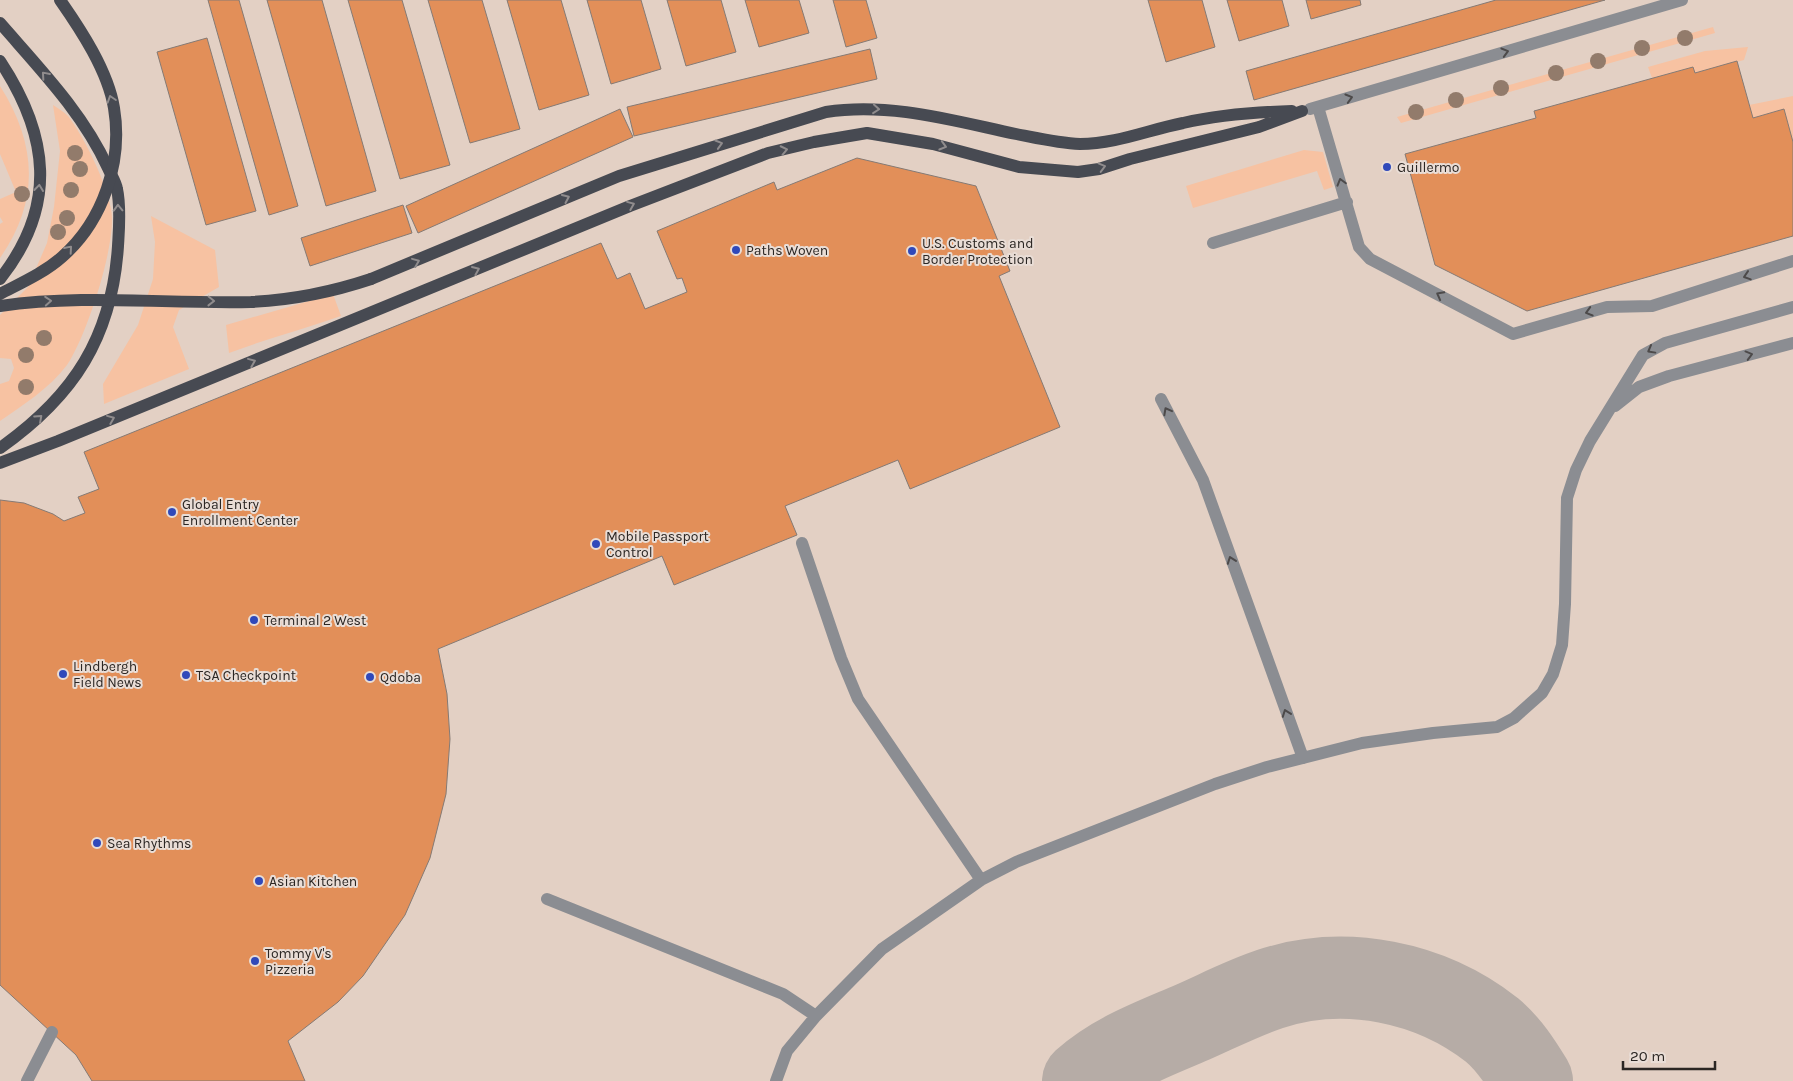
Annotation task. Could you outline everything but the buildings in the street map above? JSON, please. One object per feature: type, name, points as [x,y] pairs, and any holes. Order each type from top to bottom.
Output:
[{"type":"main road","points":[[0,294],[31,278],[62,257],[92,222],[106,194],[115,151],[114,108],[105,80],[83,33],[60,0]]},
{"type":"main road","points":[[0,23],[72,106],[98,145],[117,189],[118,234],[115,275],[107,314],[96,342],[79,372],[60,397],[37,420],[0,448]]},
{"type":"main road","points":[[0,61],[18,89],[32,121],[41,167],[39,191],[28,232],[17,254],[0,279]]},
{"type":"main road","points":[[0,306],[44,301],[96,299],[252,302],[321,293],[371,279],[619,176],[826,112],[846,109],[884,109],[1052,141],[1078,144],[1122,139],[1201,120],[1302,111]]},
{"type":"main road","points":[[0,462],[58,441],[630,206],[768,153],[867,132],[933,144],[1020,167],[1078,172],[1099,169],[1130,159],[1259,127],[1302,111]]},
{"type":"street","points":[[1302,111],[1682,0]]},
{"type":"street","points":[[1318,106],[1359,247],[1370,259],[1513,334],[1607,307],[1652,306],[1793,261]]},
{"type":"street","points":[[1213,243],[1347,202]]},
{"type":"street","points":[[776,1081],[787,1050],[816,1016],[882,949],[981,880],[1016,862],[1215,784],[1266,767],[1362,743],[1433,733],[1496,727],[1514,718],[1542,693],[1553,674],[1562,645],[1565,604],[1567,498],[1576,470],[1590,441],[1643,355],[1665,343],[1793,307]]},
{"type":"street","points":[[1611,409],[1640,387],[1670,376],[1793,344]]},
{"type":"street","points":[[1161,399],[1203,480],[1303,758]]},
{"type":"street","points":[[802,543],[841,658],[858,700],[981,880]]},
{"type":"street","points":[[547,898],[783,994],[816,1016]]},
{"type":"street","points":[[27,1081],[52,1032]]},
{"type":"shaded area","points":[[0,0],[1793,0],[1793,1081],[0,1081]]},
{"type":"shaded area","points":[[1713,27],[1715,33],[1401,123],[1397,117]]},
{"type":"shaded area","points":[[1748,47],[1744,60],[1695,73],[1693,67],[1652,78],[1648,67],[1705,51]]},
{"type":"shaded area","points":[[0,86],[21,129],[27,151],[29,172],[27,194],[22,215],[13,237],[0,258],[0,224],[3,222],[0,217],[0,199],[16,192],[0,154]]},
{"type":"shaded area","points":[[1793,96],[1793,142],[1784,110],[1753,118],[1749,105]]},
{"type":"shaded area","points":[[53,105],[75,125],[100,174],[111,209],[110,243],[99,289],[91,312],[75,352],[67,365],[44,389],[0,421],[0,384],[9,381],[14,368],[11,359],[0,358],[0,315],[28,287],[47,243],[54,207],[60,151]]},
{"type":"shaded area","points":[[1304,150],[1323,152],[1333,187],[1324,190],[1317,171],[1193,208],[1186,186]]},
{"type":"shaded area","points":[[151,216],[215,250],[219,287],[179,310],[173,327],[189,369],[104,404],[103,384],[138,325],[153,279],[155,242]]},
{"type":"shaded area","points":[[333,294],[341,316],[229,353],[226,325]]},
{"type":"taxiway","points":[[1083,1081],[1108,1062],[1135,1047],[1240,1000],[1270,989],[1328,978],[1357,978],[1415,989],[1468,1013],[1504,1041],[1532,1081]]},
{"type":"place","name":"Guillermo","points":[[1387,167]]},
{"type":"place","name":"Paths Woven","points":[[736,250]]},
{"type":"place","name":"U.S. Customs and Border Protection","points":[[912,251]]},
{"type":"place","name":"Global Entry Enrollment Center","points":[[172,512]]},
{"type":"place","name":"Mobile Passport Control","points":[[596,544]]},
{"type":"place","name":"Terminal 2 West","points":[[254,620]]},
{"type":"place","name":"Lindbergh Field News","points":[[63,674]]},
{"type":"place","name":"TSA Checkpoint","points":[[186,675]]},
{"type":"place","name":"Qdoba","points":[[370,677]]},
{"type":"place","name":"Sea Rhythms","points":[[97,843]]},
{"type":"place","name":"Asian Kitchen","points":[[259,881]]},
{"type":"place","name":"Tommy V's Pizzeria","points":[[255,961]]}]
